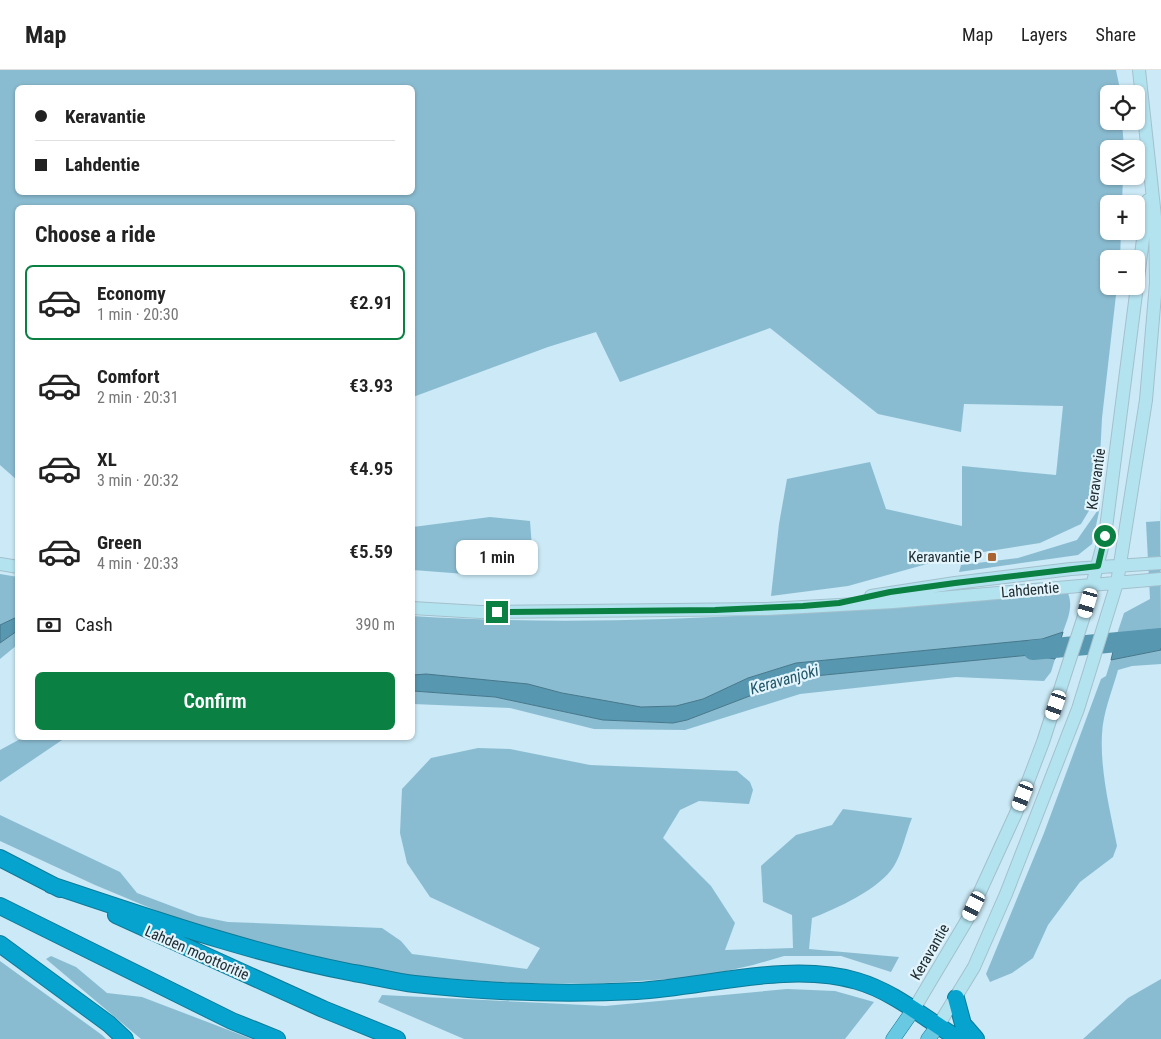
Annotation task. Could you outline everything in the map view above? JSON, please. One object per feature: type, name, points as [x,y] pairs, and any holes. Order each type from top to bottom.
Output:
[{"type":"highway","name":"Lahden moottoritie","points":[[0,858],[50,885],[161,937],[323,1009],[397,1039]]},
{"type":"highway","points":[[50,885],[251,949],[307,964],[413,984],[503,991],[636,991],[794,973],[819,974],[855,980],[874,987],[914,1009],[933,1032],[959,1039]]},
{"type":"highway","points":[[0,906],[232,1021],[277,1039]]},
{"type":"highway","points":[[0,944],[109,1024],[125,1039]]},
{"type":"highway","points":[[956,998],[963,1024],[976,1039]]},
{"type":"main road","name":"Keravantie","points":[[933,1032],[956,998],[991,932],[1093,666],[1121,566],[1146,400],[1155,314],[1155,217],[1138,70]]},
{"type":"main road","name":"Keravantie","points":[[893,1039],[948,955],[988,878],[1016,813],[1068,667],[1084,616],[1105,536],[1125,394],[1151,180]]},
{"type":"main road","name":"Lahdentie","points":[[839,603],[937,586],[1098,566],[1161,563]]},
{"type":"main road","points":[[0,564],[15,566]]},
{"type":"main road","name":"Lahdentie","points":[[415,608],[480,612],[767,609],[839,603],[893,602],[1161,579]]},
{"type":"shaded area","points":[[0,70],[1116,70],[1119,85],[1100,85],[1100,130],[1123,130],[1123,140],[1100,140],[1100,185],[1123,185],[1122,195],[1100,195],[1100,240],[1121,240],[1120,250],[1100,250],[1100,295],[1116,295],[1102,418],[1100,457],[1093,504],[1081,524],[1040,543],[952,557],[848,586],[771,596],[779,524],[787,479],[870,462],[886,509],[962,526],[962,466],[1056,475],[1063,406],[964,404],[961,432],[878,414],[770,328],[620,382],[596,332],[548,347],[415,396],[415,205],[15,205],[15,478],[0,465]]},
{"type":"shaded area","points":[[1160,491],[1161,630],[1117,634],[1124,613],[1150,599],[1146,522],[1160,521]]},
{"type":"shaded area","points":[[1100,507],[1092,544],[1078,555],[959,572],[961,565],[1018,558],[1077,540]]},
{"type":"shaded area","points":[[490,517],[530,521],[532,548],[465,574],[415,570],[415,527]]},
{"type":"shaded area","points":[[0,574],[15,576],[15,618],[0,625]]},
{"type":"shaded area","points":[[1067,591],[1070,601],[1068,617],[1063,632],[1042,639],[796,663],[748,678],[703,699],[677,706],[641,707],[562,693],[528,684],[415,675],[415,616],[576,621],[740,616]]},
{"type":"shaded area","points":[[15,632],[15,647],[0,659],[0,643]]},
{"type":"shaded area","points":[[1161,650],[1161,664],[1132,666],[1118,670],[1106,710],[1102,748],[1106,790],[1117,846],[1113,857],[1080,882],[1048,925],[1033,958],[1012,973],[990,982],[986,974],[1044,833],[1101,679],[1106,676],[1111,660]]},
{"type":"shaded area","points":[[1030,655],[1055,659],[1051,672],[1044,681],[956,677],[800,694],[685,730],[594,729],[510,708],[415,704],[415,691],[495,697],[603,720],[673,723],[687,720],[804,677]]},
{"type":"shaded area","points":[[18,740],[62,740],[0,782],[0,750]]},
{"type":"shaded area","points":[[478,748],[510,749],[590,765],[737,771],[750,782],[753,790],[749,804],[699,801],[680,810],[663,838],[711,886],[735,923],[725,950],[793,948],[792,915],[763,902],[761,866],[796,835],[832,825],[843,809],[912,818],[894,866],[879,883],[857,897],[812,918],[809,949],[899,957],[891,972],[841,956],[784,956],[700,977],[608,983],[512,983],[415,976],[313,960],[179,920],[95,885],[0,841],[0,815],[120,872],[137,893],[198,916],[228,922],[382,928],[401,941],[412,954],[527,969],[540,948],[430,897],[407,863],[400,833],[402,789],[431,758]]},
{"type":"shaded area","points":[[51,956],[76,967],[107,993],[142,997],[252,1039],[141,1039],[46,959]]},
{"type":"shaded area","points":[[0,961],[102,1035],[106,1039],[0,1039]]},
{"type":"shaded area","points":[[1161,979],[1161,1039],[1083,1039],[1128,998]]},
{"type":"shaded area","points":[[787,989],[835,991],[874,1002],[845,1039],[464,1039],[378,1002],[382,995],[605,1006]]},
{"type":"water","points":[[15,618],[15,632],[0,643],[0,625]]},
{"type":"water","points":[[1161,630],[1161,650],[1111,660],[1117,634]]},
{"type":"water","points":[[1063,632],[1055,659],[1030,655],[804,677],[687,720],[673,723],[603,720],[495,697],[415,691],[415,675],[426,674],[528,684],[562,693],[641,707],[676,706],[703,699],[748,678],[796,663],[1042,639]]},
{"type":"waterway","name":"Keravanjoki","points":[[1033,650],[1161,638]]},
{"type":"place","name":"Keravantie P","points":[[992,557]]},
{"type":"route","points":[[497,612],[767,609],[839,603],[890,592],[1098,566],[1105,536]]}]
